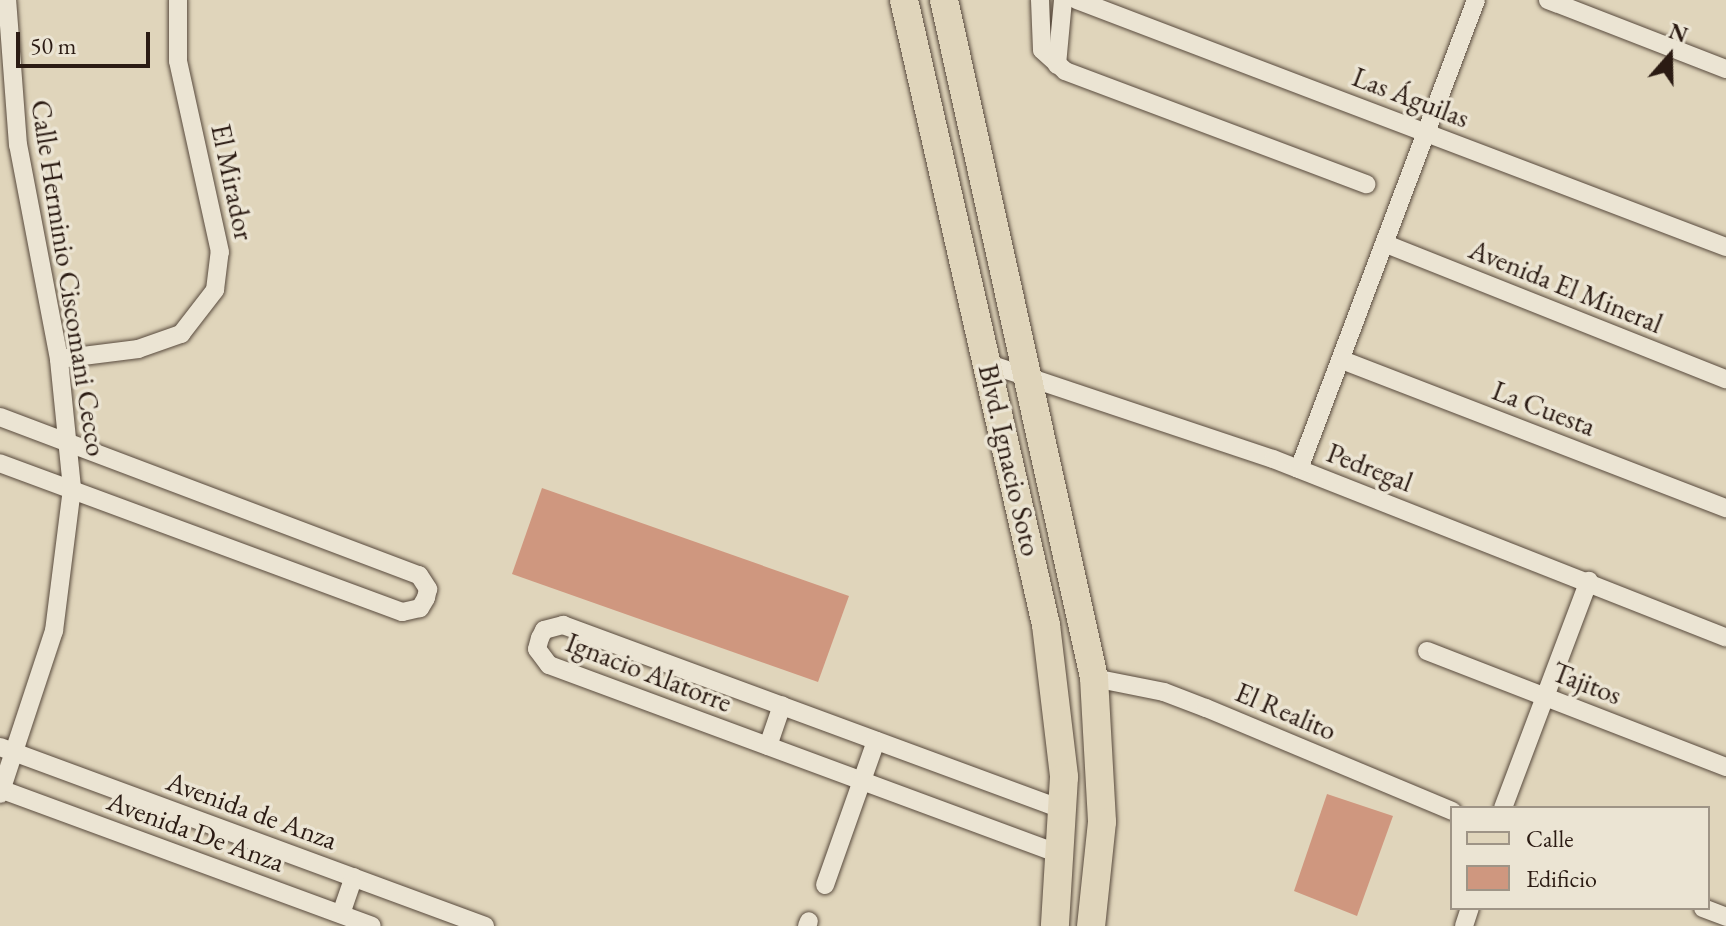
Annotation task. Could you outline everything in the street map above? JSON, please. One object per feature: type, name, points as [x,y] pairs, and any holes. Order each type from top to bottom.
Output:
[{"type":"main road","name":"Blvd. Ignacio Soto","points":[[904,0],[989,364],[1046,625],[1061,715],[1064,810],[1055,926]]},
{"type":"main road","name":"Blvd. Ignacio Soto","points":[[944,0],[1024,376],[1063,523],[1094,678],[1102,822],[1091,926]]},
{"type":"main road","points":[[1064,810],[1072,816],[1083,844],[1076,926]]},
{"type":"street","name":"Calle Herminio Ciscomani Cecco","points":[[1,791],[7,749],[54,631],[72,488],[59,359],[6,84],[7,0]]},
{"type":"street","name":"El Mirador","points":[[59,359],[138,349],[170,338],[193,323],[215,290],[220,252],[178,61],[178,0]]},
{"type":"street","points":[[1040,0],[1042,50],[1057,65],[1366,184]]},
{"type":"street","points":[[1057,65],[1063,0]]},
{"type":"street","name":"Las Águilas","points":[[1077,0],[1726,247]]},
{"type":"street","points":[[1299,469],[1476,0]]},
{"type":"street","points":[[1548,0],[1726,69]]},
{"type":"street","points":[[0,137],[18,145]]},
{"type":"street","name":"Avenida El Mineral","points":[[1386,244],[1726,379]]},
{"type":"street","name":"La Cuesta","points":[[1342,360],[1726,508]]},
{"type":"street","name":"Pedregal","points":[[989,364],[1299,469],[1726,637]]},
{"type":"street","points":[[0,417],[419,575],[428,589],[426,598],[420,608],[402,612],[0,463]]},
{"type":"street","points":[[1504,806],[1589,581]]},
{"type":"street","name":"Ignacio Alatorre","points":[[1062,855],[549,665],[537,649],[540,638],[544,630],[563,625],[1064,810]]},
{"type":"street","name":"Tajitos","points":[[1427,651],[1726,767]]},
{"type":"street","name":"El Realito","points":[[1094,678],[1192,702],[1450,810]]},
{"type":"street","points":[[768,746],[782,705]]},
{"type":"street","points":[[825,885],[876,741]]},
{"type":"street","name":"Avenida de Anza","points":[[7,749],[485,926]]},
{"type":"street","name":"Avenida De Anza","points":[[1,791],[372,926]]},
{"type":"street","points":[[341,914],[354,877]]},
{"type":"building","points":[[542,488],[849,596],[818,682],[512,574]]},
{"type":"building","points":[[1327,794],[1393,816],[1357,916],[1294,891]]}]
